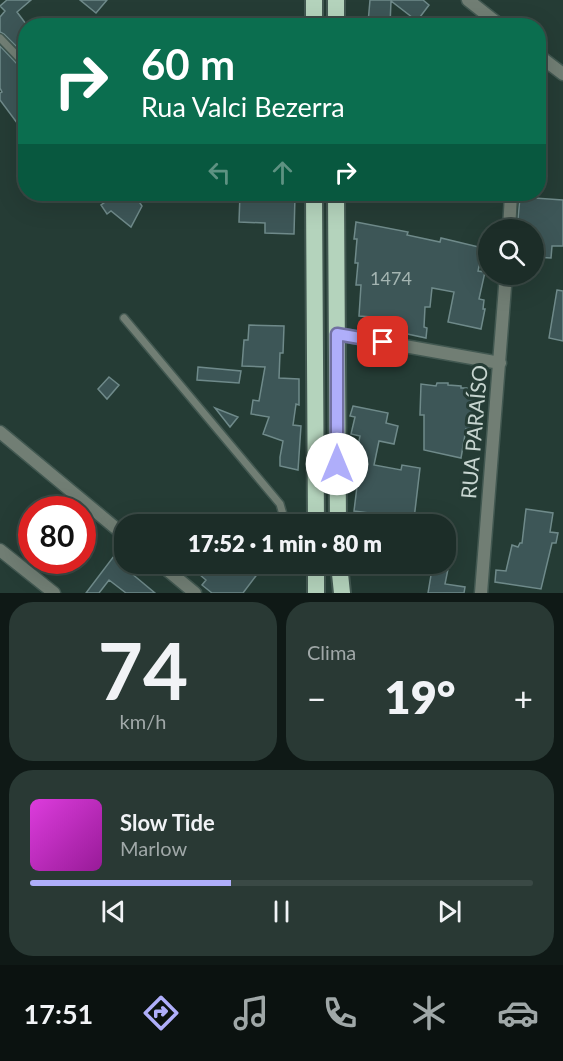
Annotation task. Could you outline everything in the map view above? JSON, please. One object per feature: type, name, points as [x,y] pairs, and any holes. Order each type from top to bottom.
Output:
[{"type":"highway","points":[[314,0],[314,18]]},
{"type":"highway","points":[[336,0],[336,18]]},
{"type":"highway","points":[[314,201],[316,514]]},
{"type":"highway","points":[[336,201],[338,514]]},
{"type":"highway","points":[[316,574],[316,593]]},
{"type":"highway","points":[[340,574],[342,593]]},
{"type":"street","points":[[468,0],[491,18]]},
{"type":"street","points":[[546,61],[563,74]]},
{"type":"street","points":[[510,219],[511,201]]},
{"type":"street","name":"RUA PARAÍSO","points":[[481,593],[505,285]]},
{"type":"street","points":[[337,334],[500,363]]},
{"type":"street","points":[[0,432],[114,527]]},
{"type":"street","points":[[0,550],[54,593]]},
{"type":"street","points":[[172,574],[195,593]]},
{"type":"lane","points":[[0,38],[18,57]]},
{"type":"lane","points":[[124,318],[280,504],[283,514]]},
{"type":"building","points":[[7,0],[31,0],[17,12],[22,18],[18,18],[18,48],[0,32],[0,17],[5,11],[0,6]]},
{"type":"building","points":[[80,0],[107,0],[96,13]]},
{"type":"building","points":[[370,0],[423,0],[429,5],[419,18],[413,18],[391,1],[390,18],[368,18]]},
{"type":"building","points":[[0,46],[18,65],[18,124],[0,100],[2,92],[0,88]]},
{"type":"building","points":[[563,200],[563,246],[552,246],[551,258],[544,258],[544,219],[518,219],[520,201]]},
{"type":"building","points":[[107,201],[141,201],[142,206],[131,227],[111,211],[107,214],[101,205]]},
{"type":"building","points":[[240,201],[295,201],[294,234],[265,233],[265,223],[239,222]]},
{"type":"building","points":[[356,222],[408,232],[407,235],[440,242],[441,238],[478,247],[478,285],[482,285],[479,299],[484,300],[483,309],[485,309],[481,329],[448,322],[454,292],[432,288],[430,307],[425,307],[426,338],[384,329],[385,318],[359,316],[361,285],[356,285],[357,239],[354,239]]},
{"type":"building","points":[[557,290],[563,291],[563,341],[549,338]]},
{"type":"building","points":[[249,325],[284,326],[279,378],[299,379],[299,405],[296,404],[293,425],[301,426],[298,470],[280,466],[283,441],[263,434],[269,417],[251,414],[253,400],[259,401],[265,367],[242,366],[244,340],[248,340]]},
{"type":"building","points":[[198,367],[241,371],[239,383],[197,380]]},
{"type":"building","points":[[109,377],[119,385],[107,399],[98,389]]},
{"type":"building","points":[[437,383],[448,383],[448,385],[461,386],[461,388],[475,388],[473,431],[466,429],[461,458],[424,450],[424,415],[420,415],[421,384],[436,386]]},
{"type":"building","points":[[353,406],[388,413],[386,423],[398,426],[394,444],[379,441],[374,465],[401,470],[402,465],[420,468],[415,514],[376,514],[354,511],[360,462],[355,461],[360,436],[351,434],[355,417],[350,416]]},
{"type":"building","points":[[215,408],[238,417],[230,427]]},
{"type":"building","points":[[526,509],[553,513],[550,532],[558,533],[556,543],[552,543],[541,589],[495,582],[496,570],[506,571],[512,545],[518,547],[522,543]]},
{"type":"building","points":[[114,556],[114,574],[132,574],[155,593],[126,593],[109,580],[99,593],[86,593]]},
{"type":"building","points":[[199,574],[257,574],[243,593],[212,593],[202,585],[206,580]]},
{"type":"building","points":[[425,574],[447,574],[445,584],[465,587],[464,593],[428,593],[431,575]]},
{"type":"route","points":[[337,464],[337,334],[383,342]]}]
